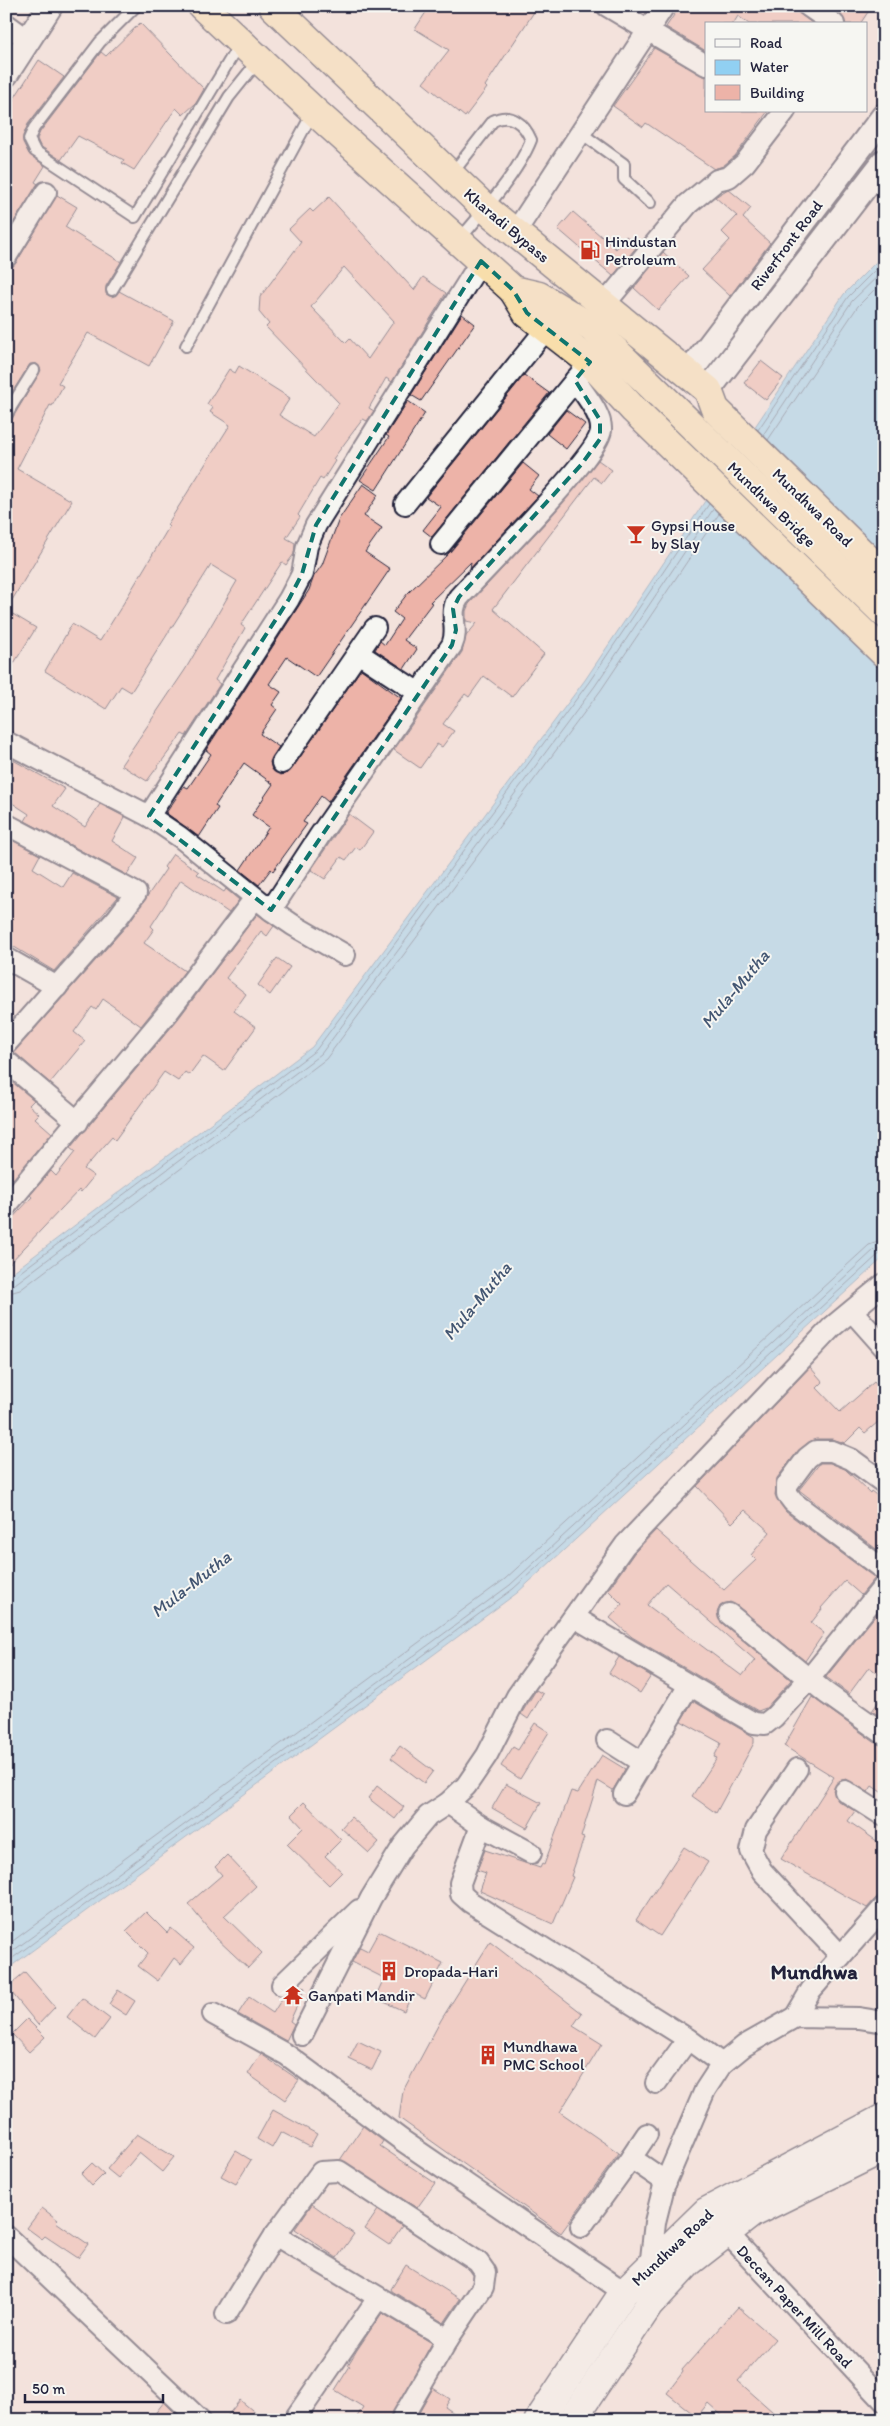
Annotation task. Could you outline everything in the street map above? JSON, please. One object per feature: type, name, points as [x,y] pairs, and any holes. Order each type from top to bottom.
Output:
[{"type":"highway","points":[[202,6],[314,111],[513,290],[527,313],[547,328],[583,371],[634,410],[884,653]]},
{"type":"highway","name":"Kharadi Bypass","points":[[273,6],[486,209],[516,231],[603,306],[698,382],[726,396],[748,430]]},
{"type":"highway","name":"Mundhwa Bridge","points":[[513,290],[539,296],[592,328],[884,613]]},
{"type":"highway","points":[[748,430],[884,549]]},
{"type":"highway","name":"Mundhwa Road","points":[[748,430],[884,575]]},
{"type":"main road","name":"Mundhwa Road","points":[[539,2420],[624,2292],[650,2268],[671,2244],[706,2212],[884,2118]]},
{"type":"main road","name":"Mundhwa Road","points":[[572,2420],[649,2305],[689,2262],[752,2213],[884,2148]]},
{"type":"street","points":[[6,74],[50,6]]},
{"type":"street","points":[[607,6],[705,64]]},
{"type":"street","points":[[516,231],[664,6]]},
{"type":"street","points":[[808,6],[831,22]]},
{"type":"street","points":[[6,24],[28,40]]},
{"type":"street","points":[[603,306],[688,204],[717,180],[729,177],[745,163],[782,112]]},
{"type":"street","name":"Riverfront Road","points":[[698,382],[884,116]]},
{"type":"street","name":"Riverfront Road","points":[[698,382],[884,162]]},
{"type":"street","points":[[6,257],[46,192]]},
{"type":"street","points":[[149,816],[289,599],[302,574],[307,546],[316,525],[481,260]]},
{"type":"street","points":[[405,504],[547,328]]},
{"type":"street","points":[[441,544],[583,371]]},
{"type":"street","points":[[271,910],[320,835],[419,694],[456,637],[452,609],[459,597],[581,465],[600,439],[600,420],[583,371]]},
{"type":"street","points":[[282,763],[375,628]]},
{"type":"street","points":[[358,653],[419,694]]},
{"type":"street","points":[[6,742],[149,816],[180,837],[255,898],[293,926],[345,954]]},
{"type":"street","points":[[6,824],[136,893],[6,1044]]},
{"type":"street","points":[[6,1206],[169,1011],[255,898]]},
{"type":"street","points":[[6,958],[57,987]]},
{"type":"street","points":[[6,1061],[78,1122]]},
{"type":"street","points":[[302,2035],[371,1898],[403,1846],[428,1816],[448,1803],[472,1778],[487,1755],[517,1696],[625,1545],[832,1328],[884,1284]]},
{"type":"street","points":[[852,1311],[884,1347]]},
{"type":"street","points":[[884,1483],[851,1459],[832,1451],[816,1451],[807,1458],[787,1485],[787,1494],[793,1502],[884,1570]]},
{"type":"street","points":[[574,1617],[754,1723],[765,1724],[774,1717],[809,1679],[884,1586]]},
{"type":"street","points":[[729,1614],[809,1679],[884,1734]]},
{"type":"street","points":[[624,1794],[689,1685]]},
{"type":"street","points":[[607,1740],[643,1763]]},
{"type":"street","points":[[797,1769],[756,1830],[751,1851],[762,1871],[841,1956]]},
{"type":"street","points":[[845,1791],[884,1816]]},
{"type":"street","points":[[448,1803],[481,1826],[531,1853]]},
{"type":"street","points":[[481,1826],[460,1883],[461,1894],[470,1902],[688,2039],[722,2064]]},
{"type":"street","points":[[282,1985],[371,1898]]},
{"type":"street","points":[[650,2268],[655,2222],[666,2182],[705,2090],[722,2064],[744,2046],[795,2017],[811,1990],[884,1908]]},
{"type":"street","points":[[213,2014],[287,2055],[403,2141],[624,2292]]},
{"type":"street","points":[[795,2017],[859,2018],[884,2022]]},
{"type":"street","points":[[656,2083],[688,2039]]},
{"type":"street","points":[[581,2228],[647,2134]]},
{"type":"street","points":[[631,2158],[666,2182]]},
{"type":"street","points":[[226,2314],[275,2235],[322,2172],[339,2171],[478,2262],[485,2272],[483,2287],[448,2339],[401,2420]]},
{"type":"street","name":"Deccan Paper Mill Road","points":[[706,2212],[884,2401]]},
{"type":"street","points":[[275,2235],[448,2339]]},
{"type":"street","points":[[6,2236],[200,2420]]},
{"type":"street","points":[[294,2420],[378,2298]]},
{"type":"lane","points":[[136,6],[100,42],[34,128],[29,140],[35,151],[135,217],[250,51]]},
{"type":"lane","points":[[112,290],[229,97],[250,51]]},
{"type":"lane","points":[[186,346],[314,111]]},
{"type":"lane","points":[[450,176],[493,121],[502,116],[512,118],[528,132],[531,140],[527,151],[486,209],[459,241]]},
{"type":"lane","points":[[580,134],[624,164],[624,179],[650,203]]},
{"type":"lane","points":[[6,415],[34,370]]},
{"type":"highlighted area","points":[[481,261],[513,290],[527,313],[590,362],[575,380],[600,420],[600,439],[581,465],[459,597],[453,609],[456,630],[452,645],[271,910],[149,816],[289,599],[302,574],[316,525]]},
{"type":"water","name":"Mula-Mutha","points":[[884,254],[884,1257],[517,1593],[6,1970],[6,1277],[312,1047],[585,680],[844,294]]},
{"type":"building","points":[[430,6],[538,6],[485,86],[487,88],[465,117],[423,83],[449,50],[415,29]]},
{"type":"building","points":[[680,6],[796,6],[801,15],[810,22],[746,22],[738,16],[734,22],[705,22],[705,50],[666,27]]},
{"type":"building","points":[[829,6],[872,6],[861,22],[845,22],[841,15]]},
{"type":"building","points":[[140,23],[204,89],[196,103],[183,115],[176,108],[134,170],[122,163],[124,160],[78,136],[61,160],[40,146],[37,139],[40,132],[101,52],[106,56]]},
{"type":"building","points":[[654,48],[705,76],[705,112],[767,112],[735,156],[723,166],[714,169],[646,123],[643,127],[613,106]]},
{"type":"building","points":[[39,60],[64,77],[28,124],[23,136],[23,142],[29,154],[45,166],[35,182],[38,184],[6,234],[6,111]]},
{"type":"building","points":[[728,189],[751,208],[743,218],[770,243],[730,296],[702,270],[730,240],[722,232],[737,216],[715,197]]},
{"type":"building","points":[[57,195],[77,207],[65,227],[121,262],[106,286],[106,294],[112,297],[119,291],[174,321],[149,366],[88,333],[58,383],[63,386],[52,406],[50,405],[17,469],[72,501],[6,610],[6,422],[12,419],[41,370],[37,364],[30,364],[6,402],[6,269],[16,263]]},
{"type":"building","points":[[329,197],[414,290],[423,277],[446,293],[392,382],[386,378],[369,408],[374,411],[367,421],[363,419],[333,459],[335,461],[323,480],[320,478],[298,515],[300,517],[286,538],[295,543],[294,554],[286,565],[282,562],[241,625],[245,628],[215,680],[220,684],[186,736],[182,734],[147,781],[121,765],[185,670],[237,581],[211,565],[131,692],[121,686],[106,709],[45,671],[72,624],[100,641],[123,604],[169,527],[167,525],[230,425],[210,412],[213,408],[207,404],[229,369],[235,373],[239,366],[290,398],[279,415],[314,437],[339,403],[266,327],[269,324],[259,312],[260,297],[301,242],[289,229],[310,209],[313,212]],"holes":[[[344,267],[394,321],[368,359],[350,339],[346,343],[311,307]]]},
{"type":"building","points":[[573,212],[616,249],[626,236],[638,245],[613,276],[558,229]]},
{"type":"building","points":[[663,252],[689,276],[658,310],[634,288]]},
{"type":"building","points":[[462,314],[475,324],[421,401],[411,395]]},
{"type":"building","points":[[761,361],[783,378],[766,400],[744,383]]},
{"type":"building","points":[[524,375],[549,393],[432,537],[423,530],[441,507],[426,497]]},
{"type":"building","points":[[408,401],[425,413],[376,490],[360,480],[389,437],[386,435]]},
{"type":"building","points":[[566,410],[585,424],[566,449],[547,434]]},
{"type":"building","points":[[598,460],[612,470],[602,483],[594,477],[493,609],[544,654],[512,697],[484,676],[469,697],[465,694],[443,724],[454,731],[442,747],[437,744],[420,768],[394,750],[462,652],[466,636],[477,623],[466,621],[466,611],[469,604],[547,521]]},
{"type":"building","points":[[523,463],[539,476],[529,489],[538,496],[470,569],[471,562],[430,602],[432,603],[404,640],[417,649],[404,669],[375,650],[380,641],[385,645],[402,619],[393,612],[408,593],[450,552]]},
{"type":"building","points":[[363,484],[378,495],[364,516],[382,528],[365,552],[390,569],[316,677],[287,657],[269,684],[281,692],[272,705],[277,709],[260,734],[279,747],[270,762],[272,769],[281,775],[291,770],[361,669],[401,698],[328,802],[321,796],[303,822],[307,824],[273,871],[271,869],[259,885],[240,870],[269,827],[252,815],[273,784],[244,763],[215,806],[218,808],[199,837],[166,813],[184,786],[188,788],[211,754],[206,750],[309,590],[314,576],[322,565],[339,519]]},
{"type":"building","points":[[6,610],[36,628],[6,676]]},
{"type":"building","points":[[6,756],[65,789],[53,806],[85,827],[100,804],[125,817],[112,841],[138,858],[127,875],[25,821],[29,814],[6,799]]},
{"type":"building","points":[[349,814],[373,832],[360,850],[356,847],[346,860],[341,857],[325,879],[311,870]]},
{"type":"building","points":[[12,840],[40,855],[33,868],[63,887],[72,873],[118,897],[54,971],[6,942],[6,848]]},
{"type":"building","points":[[173,854],[199,872],[197,874],[224,892],[226,889],[239,900],[229,913],[181,880],[151,926],[154,929],[144,943],[185,971],[141,1026],[103,999],[96,1010],[92,1007],[74,1032],[85,1041],[50,1083],[14,1052],[128,924],[166,869],[164,867]]},
{"type":"building","points":[[257,914],[274,926],[267,936],[261,931],[226,978],[246,994],[234,1011],[256,1027],[224,1071],[203,1056],[189,1075],[185,1072],[178,1081],[164,1072],[115,1140],[112,1137],[84,1169],[94,1176],[81,1192],[79,1190],[6,1267],[6,1225],[32,1197],[30,1195],[51,1171],[56,1176],[75,1152],[70,1148],[178,1019]]},
{"type":"building","points":[[277,958],[290,967],[270,995],[258,985]]},
{"type":"building","points":[[6,1077],[34,1100],[29,1105],[39,1114],[35,1118],[52,1133],[13,1179],[6,1172]]},
{"type":"building","points":[[810,1367],[823,1382],[817,1388],[840,1412],[874,1382],[884,1393],[884,1417],[865,1433],[860,1428],[845,1443],[832,1439],[816,1439],[809,1442],[798,1451],[777,1478],[775,1495],[786,1512],[875,1578],[861,1595],[845,1581],[821,1608],[811,1623],[824,1633],[805,1661],[736,1605],[730,1602],[720,1606],[717,1613],[722,1623],[791,1680],[766,1708],[758,1711],[632,1637],[610,1618],[622,1604],[608,1590],[634,1553],[656,1530],[724,1590],[756,1560],[751,1555],[770,1532],[745,1510],[732,1523],[697,1486]],"holes":[[[666,1583],[755,1660],[742,1676],[647,1605]]]},
{"type":"building","points":[[820,1463],[830,1463],[845,1469],[870,1493],[871,1491],[884,1501],[884,1555],[799,1490]]},
{"type":"building","points":[[884,1605],[884,1678],[869,1667],[849,1694],[826,1677]]},
{"type":"building","points":[[619,1657],[651,1676],[640,1693],[609,1673]]},
{"type":"building","points":[[536,1690],[543,1694],[528,1719],[521,1714]]},
{"type":"building","points":[[884,1694],[884,1719],[872,1711]]},
{"type":"building","points":[[812,1697],[877,1744],[884,1746],[884,1794],[872,1786],[868,1792],[846,1779],[839,1781],[833,1790],[838,1801],[855,1811],[848,1821],[884,1846],[884,1889],[867,1908],[781,1859],[834,1777],[784,1746]]},
{"type":"building","points":[[693,1701],[754,1737],[754,1743],[716,1813],[692,1796],[717,1758],[714,1757],[721,1743],[681,1721]]},
{"type":"building","points":[[535,1723],[549,1732],[520,1779],[501,1766],[513,1747],[518,1750]]},
{"type":"building","points":[[400,1746],[433,1771],[424,1783],[391,1758]]},
{"type":"building","points":[[602,1755],[625,1769],[613,1790],[598,1781],[581,1837],[584,1838],[571,1876],[573,1877],[553,1924],[480,1891],[486,1873],[477,1870],[485,1850],[540,1868],[542,1864],[544,1865],[571,1791],[578,1793]]},
{"type":"building","points":[[506,1784],[541,1803],[527,1828],[492,1808]]},
{"type":"building","points":[[377,1786],[404,1807],[395,1819],[368,1798]]},
{"type":"building","points":[[304,1802],[341,1840],[325,1856],[342,1872],[329,1885],[287,1844],[303,1828],[291,1815]]},
{"type":"building","points":[[351,1817],[379,1842],[369,1853],[341,1828]]},
{"type":"building","points":[[684,1847],[708,1862],[660,1936],[636,1920]]},
{"type":"building","points":[[227,1855],[256,1886],[224,1916],[262,1953],[248,1968],[215,1937],[188,1904],[222,1875],[215,1867]]},
{"type":"building","points":[[146,1912],[167,1933],[171,1928],[194,1948],[181,1964],[174,1958],[158,1981],[138,1966],[148,1953],[126,1931]]},
{"type":"building","points":[[379,1931],[443,1963],[425,1999],[413,1993],[404,2011],[375,1998],[384,1978],[352,1962],[360,1947],[368,1951]]},
{"type":"building","name":"Mundhawa PMC School","points":[[490,1942],[582,2013],[573,2026],[602,2044],[560,2112],[619,2153],[561,2233],[399,2118],[403,2091],[441,2020]]},
{"type":"building","points":[[25,1972],[55,2007],[38,2025],[7,1987]]},
{"type":"building","points":[[298,1986],[305,1988],[290,2021],[294,2024],[286,2041],[238,2014],[249,1997],[273,2013],[283,1997]]},
{"type":"building","points":[[118,1990],[135,2001],[126,2015],[109,2004]]},
{"type":"building","points":[[82,1998],[110,2019],[95,2039],[67,2017]]},
{"type":"building","points":[[27,2019],[45,2037],[29,2052],[12,2034]]},
{"type":"building","points":[[358,2041],[381,2052],[372,2070],[349,2059]]},
{"type":"building","points":[[261,2054],[299,2080],[285,2100],[248,2074]]},
{"type":"building","points":[[273,2110],[317,2134],[310,2147],[281,2132],[272,2148],[257,2139]]},
{"type":"building","points":[[363,2126],[383,2141],[380,2146],[435,2183],[417,2208],[340,2160]]},
{"type":"building","points":[[137,2134],[174,2157],[162,2172],[139,2153],[118,2178],[107,2169]]},
{"type":"building","points":[[236,2151],[251,2160],[236,2184],[221,2176]]},
{"type":"building","points":[[92,2163],[104,2174],[92,2186],[81,2174]]},
{"type":"building","points":[[312,2204],[354,2234],[337,2258],[295,2229]]},
{"type":"building","points":[[42,2208],[58,2220],[56,2222],[88,2244],[78,2258],[45,2236],[42,2239],[27,2228]]},
{"type":"building","points":[[378,2210],[402,2226],[389,2245],[365,2229]]},
{"type":"building","points":[[406,2265],[460,2299],[444,2323],[392,2291],[391,2289]]},
{"type":"building","points":[[738,2307],[775,2339],[738,2381],[782,2420],[727,2420],[708,2403],[697,2417],[667,2393],[683,2372],[682,2370]]},
{"type":"building","points":[[382,2313],[432,2343],[389,2420],[355,2420],[363,2407],[335,2390],[350,2366],[348,2365],[357,2350]]},
{"type":"building","points":[[433,2388],[450,2399],[445,2407],[464,2420],[415,2420]]},
{"type":"building","points":[[240,2400],[264,2420],[224,2420]]},
{"type":"building","points":[[164,2402],[182,2420],[150,2420]]},
{"type":"place","name":"Hindustan Petroleum","points":[[590,250]]},
{"type":"place","name":"Gypsi House by Slay","points":[[636,534]]},
{"type":"place","name":"Dropada-Hari","points":[[389,1971]]},
{"type":"place","name":"Ganpati Mandir","points":[[293,1995]]},
{"type":"place","name":"Mundhawa PMC School","points":[[488,2055]]},
{"type":"district","name":"Mundhwa","points":[[814,1972]]}]
